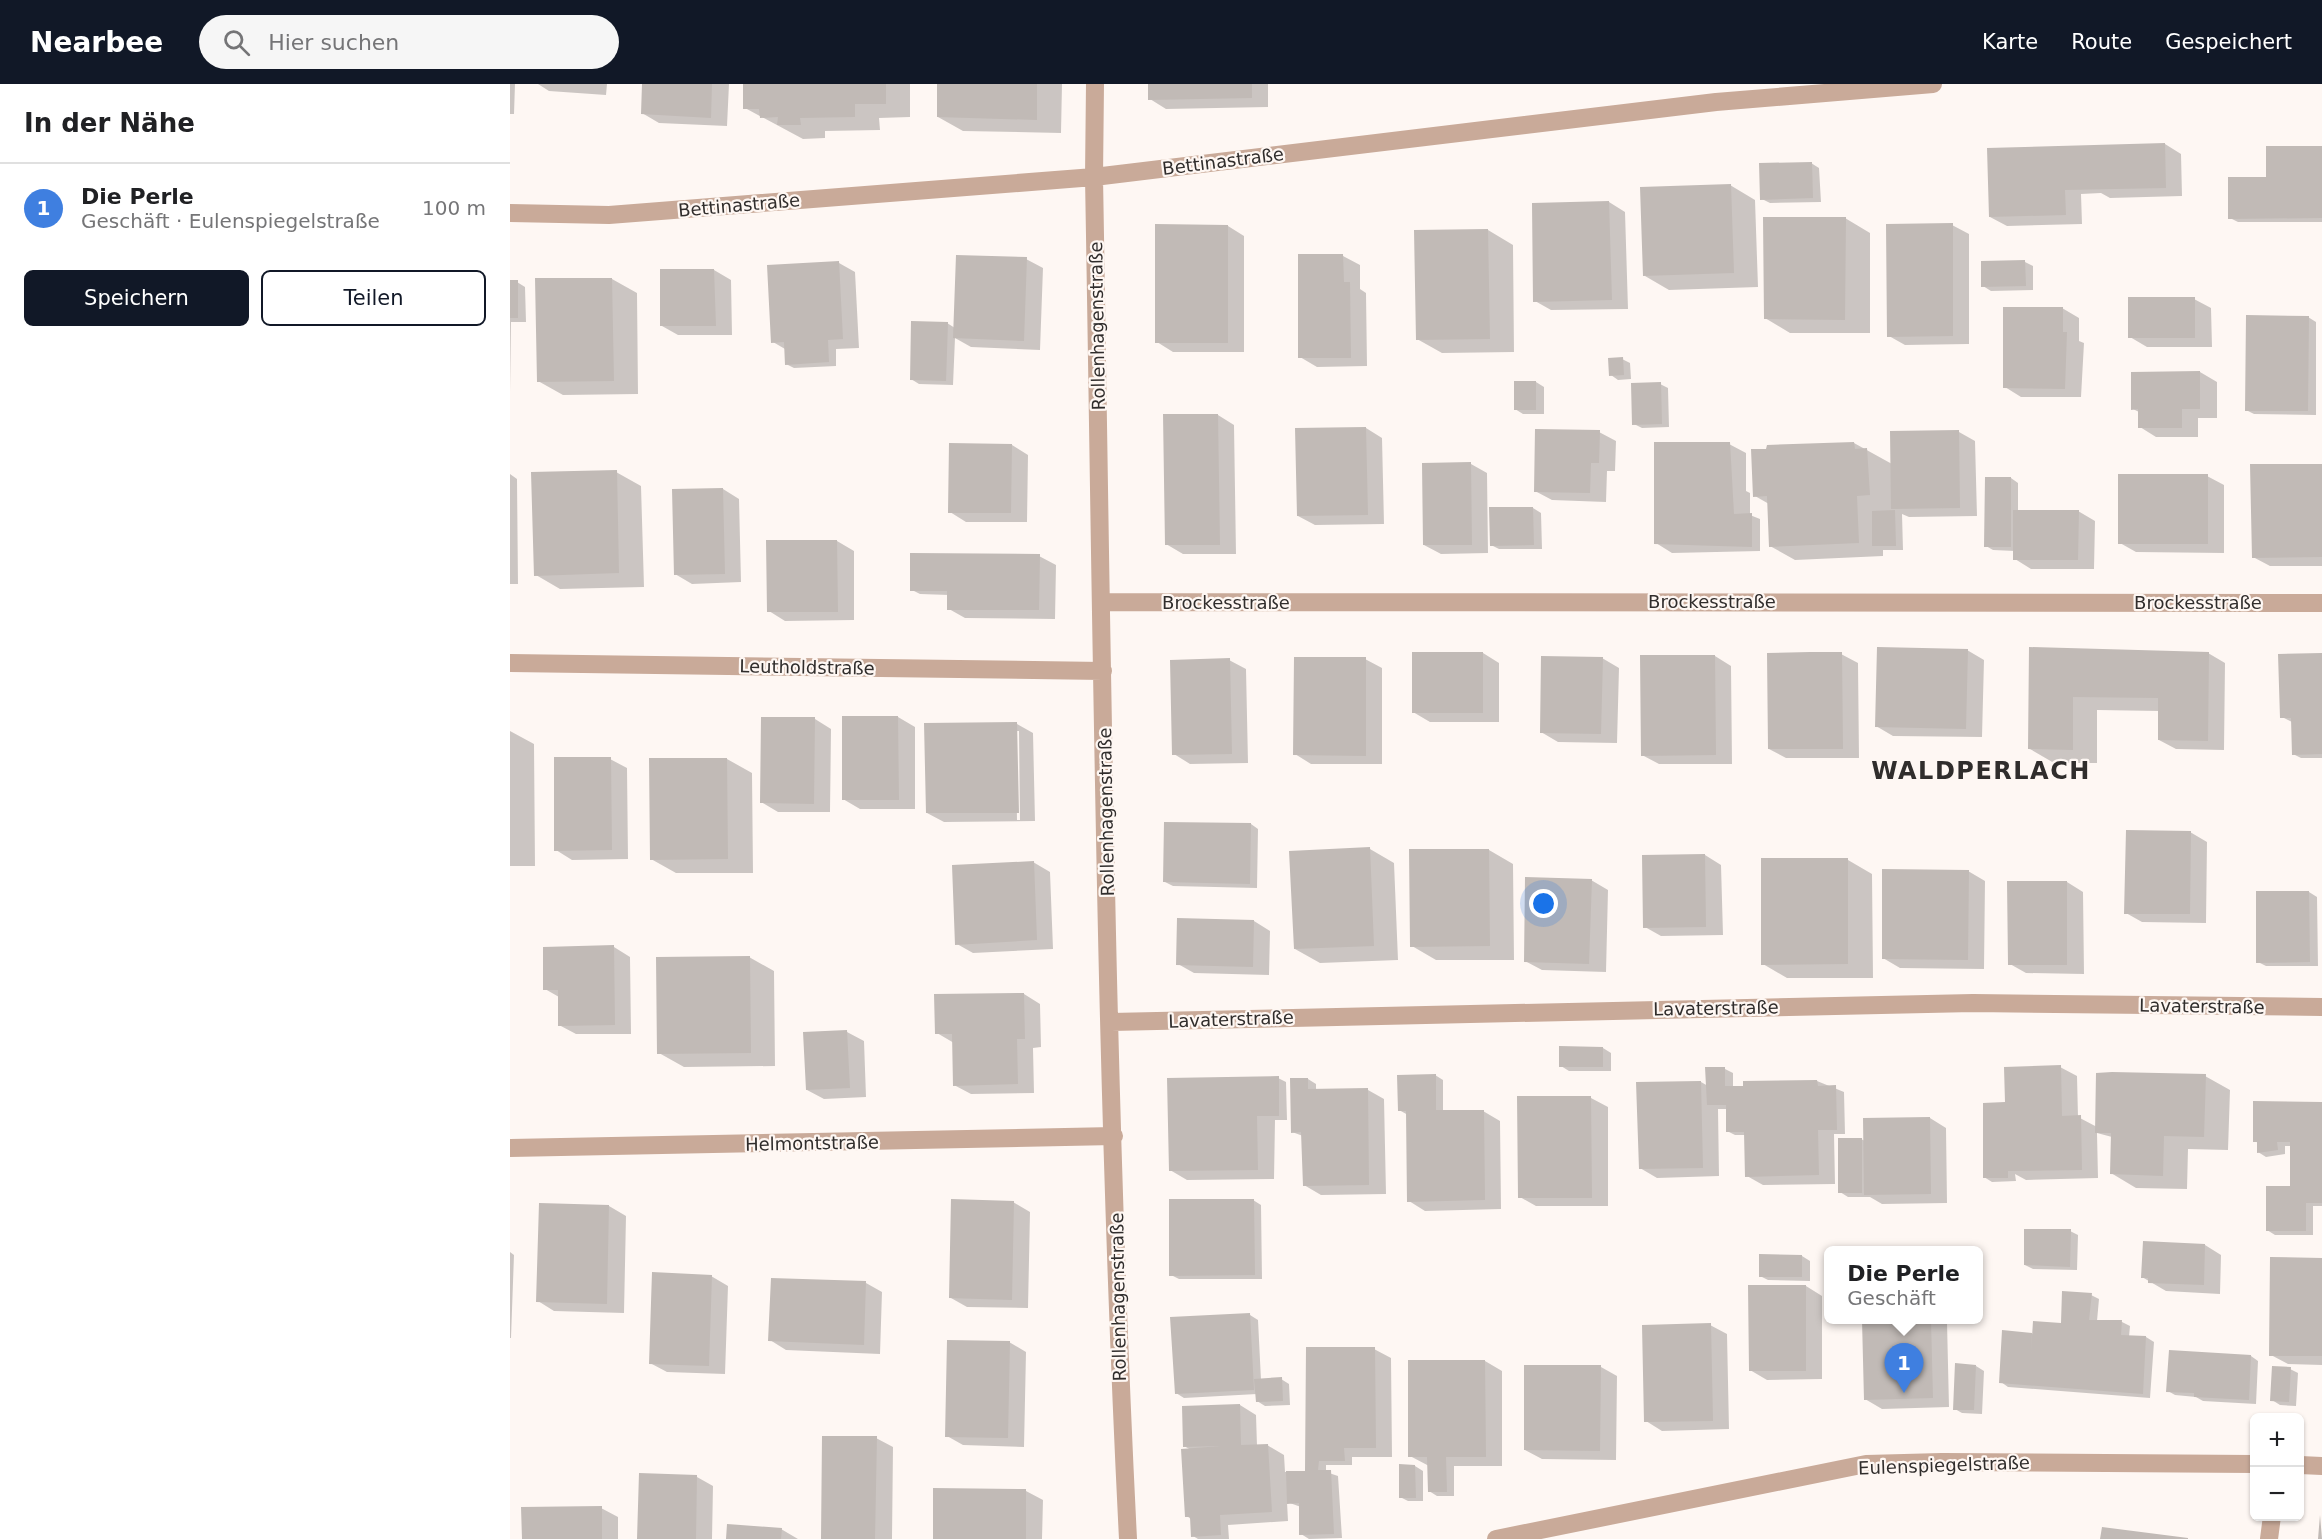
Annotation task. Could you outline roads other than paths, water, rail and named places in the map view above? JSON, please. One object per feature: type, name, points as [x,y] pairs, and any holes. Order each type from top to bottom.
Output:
[{"type":"street","name":"Rollenhagenstraße","points":[[1095,84],[1094,177],[1103,671],[1119,1371],[1128,1539]]},
{"type":"street","name":"Bettinastraße","points":[[510,213],[609,215],[1094,177],[1716,102],[1933,84]]},
{"type":"street","name":"Brockesstraße","points":[[1102,602],[2322,603]]},
{"type":"street","name":"Leutholdstraße","points":[[510,663],[1103,671]]},
{"type":"street","name":"Lavaterstraße","points":[[1111,1022],[1973,1003],[2322,1007]]},
{"type":"street","name":"Helmontstraße","points":[[510,1148],[1114,1136]]},
{"type":"street","name":"Eulenspiegelstraße","points":[[1496,1539],[1866,1464],[1942,1462],[2250,1464]]},
{"type":"street","points":[[2304,1465],[2322,1466]]},
{"type":"street","points":[[2269,1539],[2271,1521]]},
{"type":"place","name":"Die Perle","points":[[1904,1393]]},
{"type":"district","name":"WALDPERLACH","points":[[1981,771]]}]
